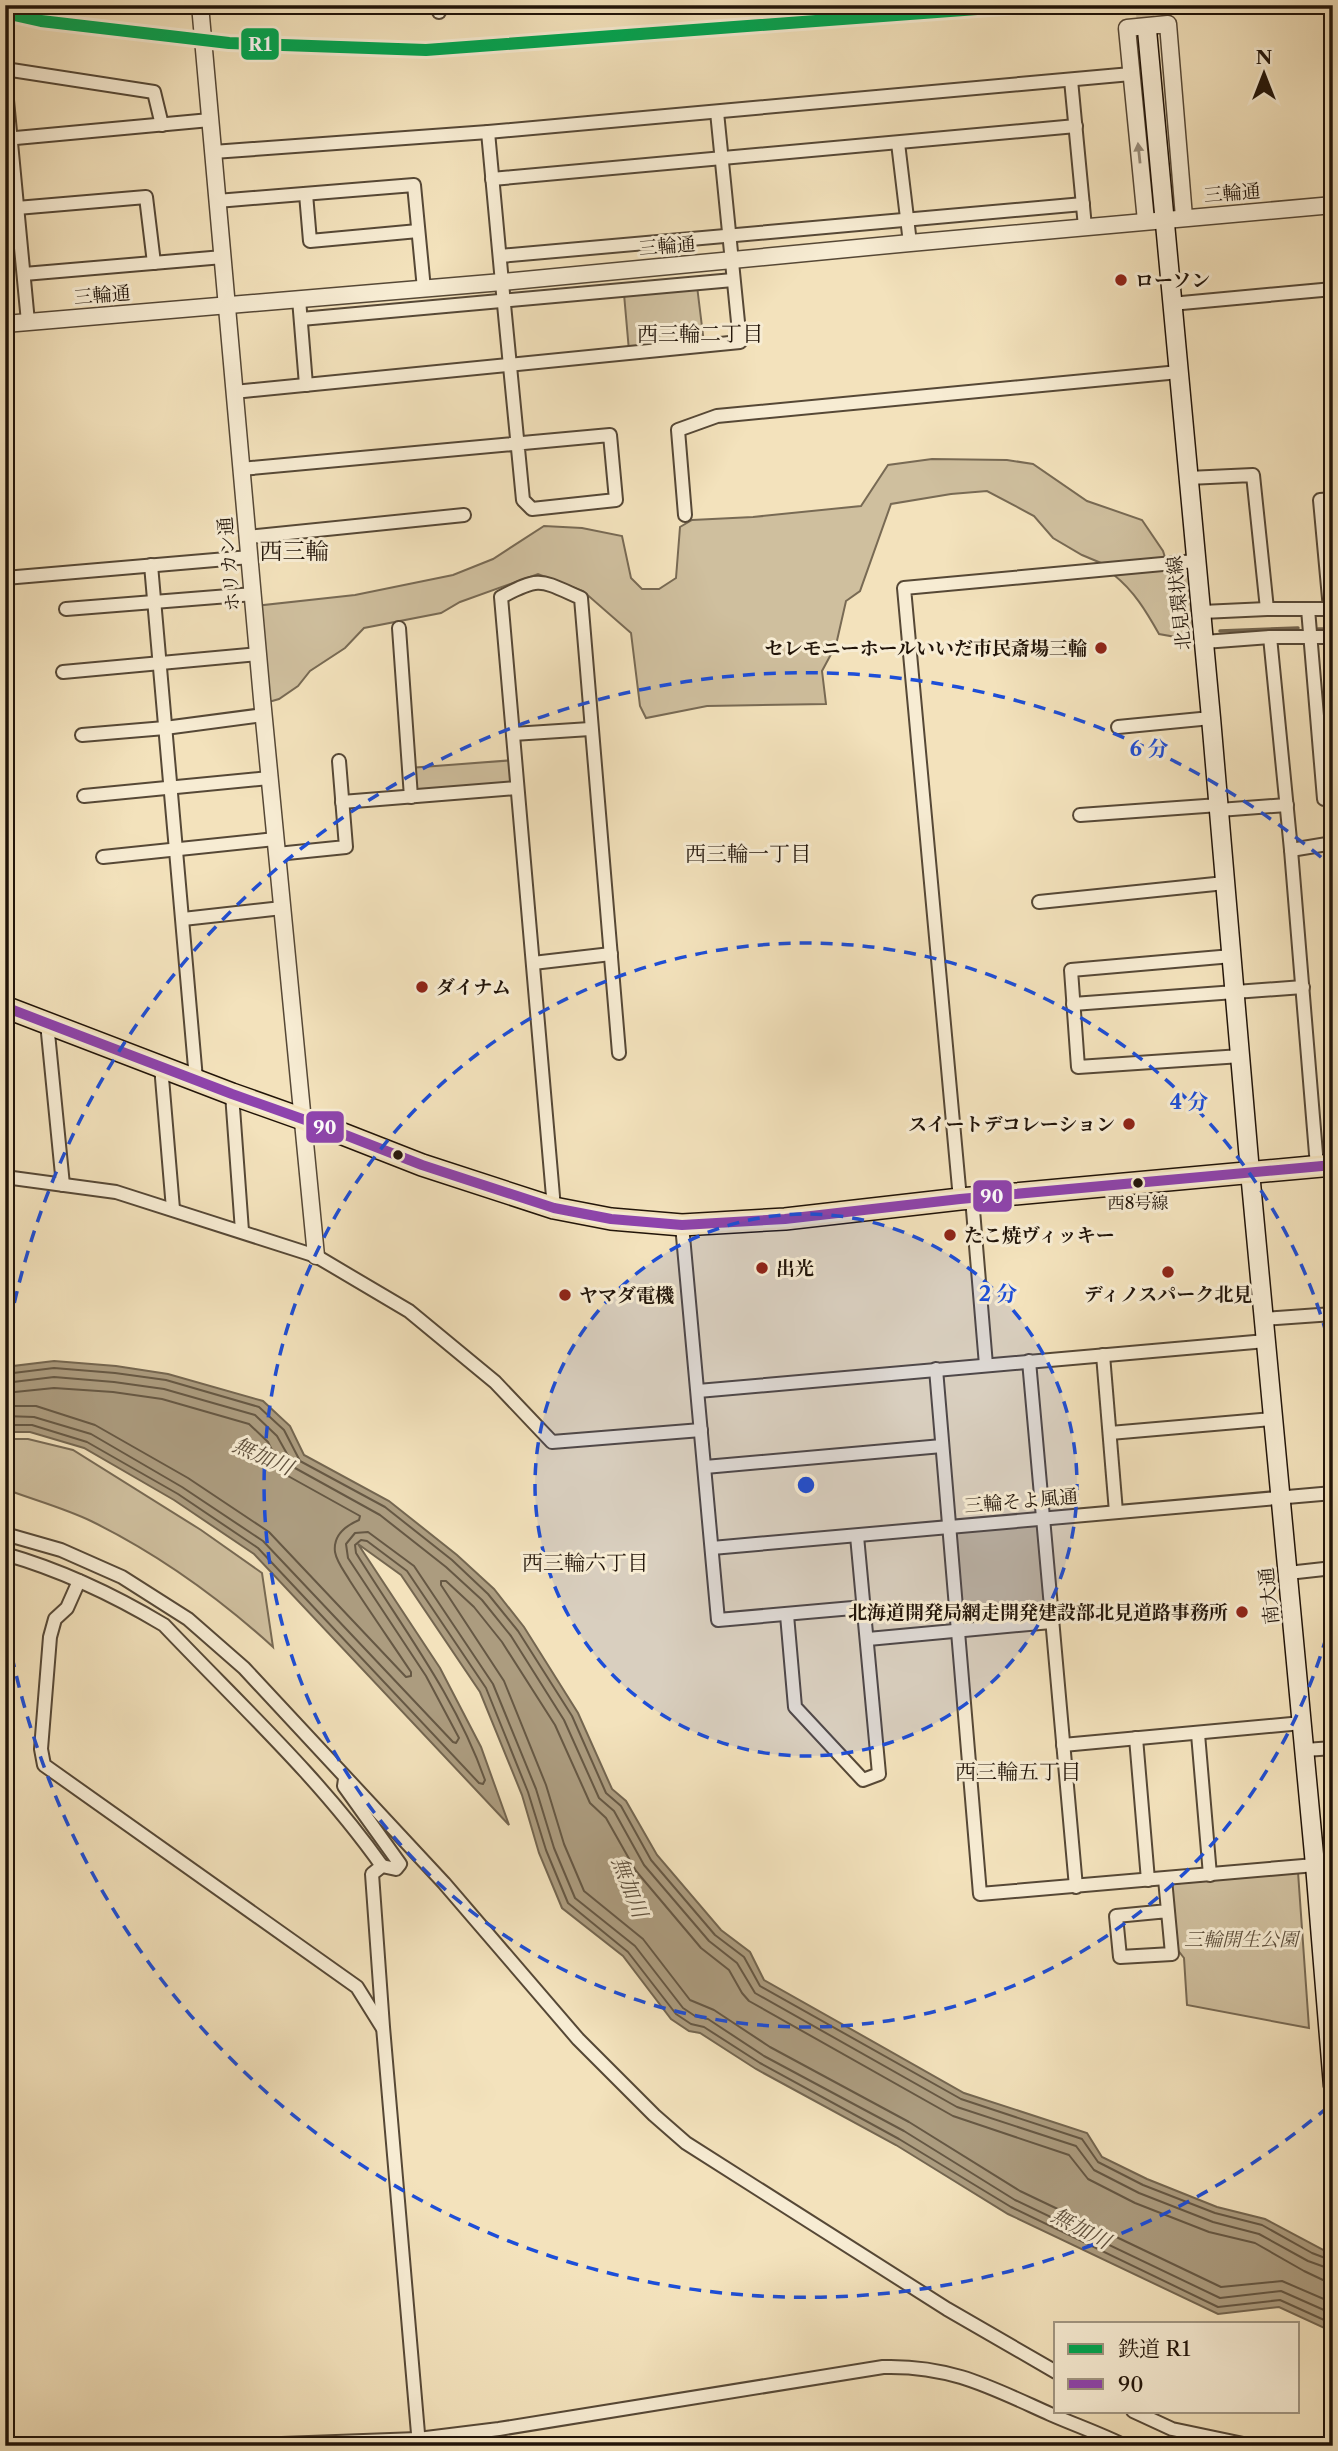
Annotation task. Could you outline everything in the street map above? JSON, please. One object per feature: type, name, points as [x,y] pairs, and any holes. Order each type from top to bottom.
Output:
[{"type":"highway","points":[[5,1007],[422,1165],[554,1208],[611,1219],[682,1225],[785,1219],[966,1198],[1325,1166]]},
{"type":"main road","name":"北見環状線","points":[[1147,30],[1155,220],[1171,304],[1179,372],[1212,718],[1250,1172]]},
{"type":"main road","name":"南大通","points":[[1250,1172],[1302,1723],[1322,1873],[1333,2086]]},
{"type":"street","name":"ホリカン通","points":[[200,5],[263,715],[316,1255]]},
{"type":"street","points":[[1155,220],[1131,74],[1127,28],[1168,24],[1184,217]]},
{"type":"street","points":[[5,69],[154,92],[162,124]]},
{"type":"street","points":[[213,152],[488,132],[1131,74]]},
{"type":"street","points":[[5,79],[11,208],[24,274],[28,322]]},
{"type":"street","points":[[1071,80],[1085,227]]},
{"type":"street","points":[[234,393],[740,342],[717,111]]},
{"type":"street","points":[[8,139],[210,120]]},
{"type":"street","points":[[492,179],[1076,126]]},
{"type":"street","points":[[241,469],[517,443],[610,435],[616,500],[532,509],[523,500],[517,443],[488,132]]},
{"type":"street","points":[[898,143],[910,243]]},
{"type":"street","points":[[217,201],[414,185],[424,289]]},
{"type":"street","points":[[306,194],[310,240],[418,231]]},
{"type":"street","points":[[11,208],[146,197],[154,263]]},
{"type":"street","points":[[500,256],[1083,204]]},
{"type":"street","name":"三輪通","points":[[5,324],[424,289],[1333,205]]},
{"type":"street","points":[[24,274],[223,257]]},
{"type":"street","points":[[301,319],[733,280]]},
{"type":"street","points":[[1171,304],[1333,289]]},
{"type":"street","points":[[299,299],[306,385]]},
{"type":"street","points":[[685,515],[678,430],[717,416],[1179,372]]},
{"type":"street","points":[[1188,478],[1253,475],[1267,608]]},
{"type":"street","points":[[1202,612],[1267,608],[1331,609],[1330,576],[1320,500],[1333,499]]},
{"type":"street","points":[[248,537],[464,515]]},
{"type":"street","points":[[5,578],[250,557]]},
{"type":"street","points":[[986,1365],[966,1198],[904,588],[1195,561]]},
{"type":"street","points":[[151,565],[196,1079]]},
{"type":"street","points":[[554,1208],[501,597],[527,584],[545,582],[581,598],[619,1053]]},
{"type":"street","points":[[66,609],[254,594]]},
{"type":"street","points":[[1308,609],[1324,799],[1333,798]]},
{"type":"street","points":[[399,628],[411,797]]},
{"type":"street","points":[[1204,642],[1333,637]]},
{"type":"street","points":[[1270,638],[1303,987],[1325,1166]]},
{"type":"street","points":[[63,672],[258,654]]},
{"type":"street","points":[[82,735],[165,728],[263,715]]},
{"type":"street","points":[[1118,727],[1212,718]]},
{"type":"street","points":[[513,734],[590,729]]},
{"type":"street","points":[[103,857],[176,849],[346,847],[339,761]]},
{"type":"street","points":[[84,796],[270,778]]},
{"type":"street","points":[[342,802],[517,788]]},
{"type":"street","points":[[1080,815],[1287,805]]},
{"type":"street","points":[[1291,850],[1333,843]]},
{"type":"street","points":[[1039,902],[1226,883]]},
{"type":"street","points":[[183,919],[282,908]]},
{"type":"street","points":[[533,963],[611,954]]},
{"type":"street","points":[[1232,956],[1071,970],[1078,1067],[1241,1056]]},
{"type":"street","points":[[1073,1004],[1303,987]]},
{"type":"street","points":[[47,1023],[63,1185]]},
{"type":"street","points":[[161,1066],[173,1209]]},
{"type":"street","points":[[232,1094],[242,1231]]},
{"type":"street","points":[[5,1177],[116,1192],[316,1255],[409,1311],[495,1382],[552,1442],[701,1430]]},
{"type":"street","points":[[682,1225],[718,1620],[864,1607]]},
{"type":"street","points":[[1264,1319],[1333,1314]]},
{"type":"street","points":[[698,1391],[1266,1341]]},
{"type":"street","points":[[1103,1355],[1116,1512]]},
{"type":"street","points":[[1029,1361],[1076,1887]]},
{"type":"street","points":[[936,1369],[981,1894],[1210,1875],[1322,1873]]},
{"type":"street","points":[[1110,1433],[1273,1419]]},
{"type":"street","points":[[705,1467],[942,1446]]},
{"type":"street","name":"三輪そよ風通","points":[[712,1548],[1333,1493]]},
{"type":"street","points":[[5,1534],[61,1550],[122,1577],[188,1619],[244,1668],[444,1883],[578,2039],[686,2143],[947,2309],[1054,2371]]},
{"type":"street","points":[[787,1615],[794,1707],[863,1780],[879,1774],[856,1536]]},
{"type":"street","points":[[5,1554],[38,1563],[79,1581],[138,1609],[164,1625],[309,1776],[357,1830],[382,1866],[396,1869],[400,1864],[344,1786],[345,1779]]},
{"type":"street","points":[[1288,1573],[1333,1568]]},
{"type":"street","points":[[79,1581],[67,1608],[55,1619],[50,1637],[41,1749],[44,1765],[357,1987],[383,2027]]},
{"type":"street","points":[[868,1640],[1051,1622]]},
{"type":"street","points":[[1063,1745],[1302,1723]]},
{"type":"street","points":[[1198,1734],[1210,1875]]},
{"type":"street","points":[[1136,1738],[1148,1880]]},
{"type":"street","points":[[1305,1750],[1333,1748]]},
{"type":"street","points":[[382,1866],[372,1874],[419,2442]]},
{"type":"street","points":[[1165,1879],[1168,1911],[1172,1954],[1120,1958],[1116,1916],[1168,1911]]},
{"type":"street","points":[[226,2446],[419,2442],[883,2367],[914,2366],[946,2372],[1054,2412]]},
{"type":"street","points":[[1135,2412],[1172,2429],[1253,2446]]},
{"type":"street","points":[[1062,2415],[1125,2446]]},
{"type":"green space","points":[[697,286],[704,343],[629,351],[624,294]]},
{"type":"green space","points":[[932,459],[1007,460],[1033,464],[1087,501],[1142,520],[1163,551],[1167,564],[1198,582],[1204,642],[1159,634],[1139,602],[1114,575],[1113,568],[1082,555],[1053,538],[1034,516],[987,491],[891,504],[860,591],[846,601],[836,645],[822,671],[826,704],[707,706],[646,718],[640,706],[631,633],[583,591],[538,574],[460,602],[441,613],[364,628],[345,648],[310,671],[298,686],[279,699],[262,704],[255,606],[355,595],[453,575],[493,559],[544,526],[582,528],[622,536],[631,578],[642,589],[659,589],[676,578],[680,527],[692,520],[861,506],[888,465]]},
{"type":"green space","points":[[515,760],[517,788],[411,797],[409,768]]},
{"type":"green space","points":[[5,1439],[28,1439],[73,1450],[201,1530],[262,1573],[273,1647],[231,1611],[164,1562],[81,1516],[5,1489]]},
{"type":"green space","points":[[1039,1525],[1046,1618],[964,1626],[955,1531]]},
{"type":"green space","name":"三輪開生公園","points":[[1298,1872],[1309,2028],[1187,2005],[1184,1958],[1177,1949],[1171,1884]]},
{"type":"water","name":"無加川","points":[[54,1361],[168,1374],[263,1401],[290,1426],[304,1455],[389,1501],[457,1555],[494,1589],[524,1627],[578,1713],[612,1789],[626,1801],[657,1855],[721,1930],[750,1952],[764,1980],[964,2093],[1087,2133],[1102,2157],[1147,2179],[1217,2207],[1265,2219],[1333,2255],[1333,2332],[1279,2307],[1218,2314],[1008,2214],[896,2145],[671,2019],[623,1956],[562,1908],[539,1853],[522,1795],[480,1692],[401,1575],[358,1544],[440,1668],[481,1747],[509,1825],[254,1554],[174,1500],[84,1448],[30,1432],[5,1432],[5,1367]]},
{"type":"waterway","points":[[1220,631],[1298,628]]},
{"type":"waterway","points":[[1318,629],[1333,629]]},
{"type":"tunnel","points":[[1144,5],[1147,30]]},
{"type":"rail line","name":"R1","points":[[5,13],[41,21],[229,43],[426,50],[1030,5]]},
{"type":"transit line","name":"90","points":[[5,1007],[422,1165],[554,1208],[611,1219],[682,1225],[785,1219],[960,1199],[1333,1165]]},
{"type":"place","name":"ローソン","points":[[1121,280]]},
{"type":"place","name":"セレモニーホールいいだ市民斎場三輪","points":[[1101,648]]},
{"type":"place","name":"ダイナム","points":[[422,987]]},
{"type":"place","name":"スイートデコレーション","points":[[1129,1124]]},
{"type":"place","name":"西8号線","points":[[1138,1183]]},
{"type":"place","name":"たこ焼ヴィッキー","points":[[950,1235]]},
{"type":"place","name":"出光","points":[[762,1268]]},
{"type":"place","name":"ディノスパーク北見","points":[[1168,1272]]},
{"type":"place","name":"ヤマダ電機","points":[[565,1295]]},
{"type":"place","name":"北海道開発局網走開発建設部北見道路事務所","points":[[1242,1612]]},
{"type":"district","name":"西三輪二丁目","points":[[700,333]]},
{"type":"district","name":"西三輪","points":[[294,551]]},
{"type":"district","name":"西三輪一丁目","points":[[748,853]]},
{"type":"district","name":"西三輪六丁目","points":[[585,1562]]},
{"type":"district","name":"西三輪五丁目","points":[[1018,1771]]}]
